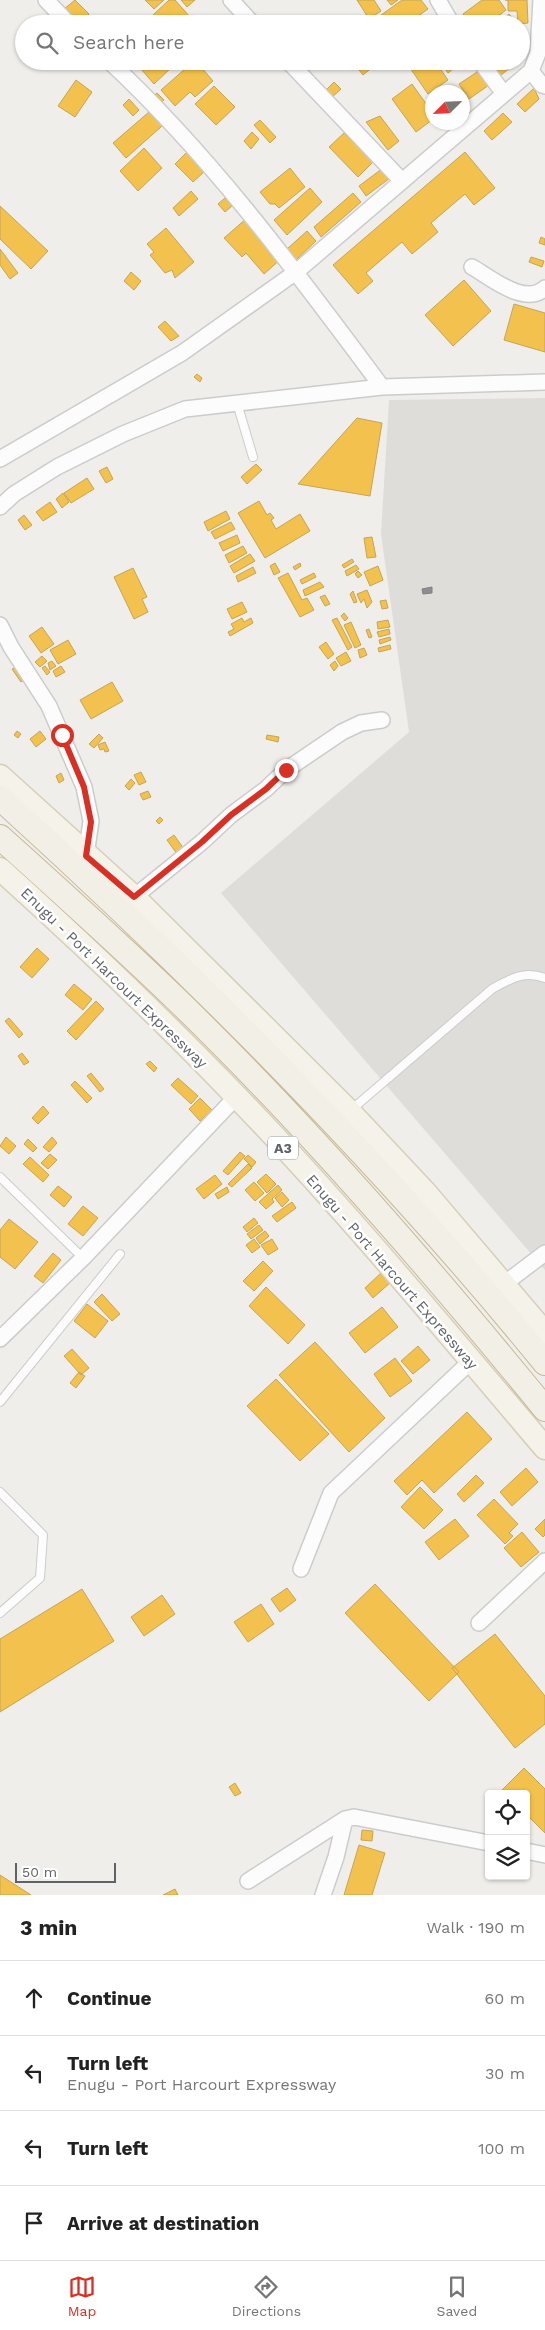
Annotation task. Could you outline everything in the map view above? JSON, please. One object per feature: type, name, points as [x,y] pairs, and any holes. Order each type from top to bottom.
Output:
[{"type":"highway","points":[[5,788],[84,874],[317,1104],[419,1216],[545,1363]]},
{"type":"highway","name":"Enugu - Port Harcourt Expressway","points":[[0,837],[176,999],[254,1078],[401,1237],[545,1409]]},
{"type":"highway","points":[[254,1078],[272,1059]]},
{"type":"main road","points":[[0,764],[5,788],[134,897],[349,1111],[425,1192],[545,1333]]},
{"type":"main road","name":"Enugu - Port Harcourt Expressway","points":[[0,869],[76,937],[237,1096],[471,1361],[545,1448]]},
{"type":"street","points":[[46,0],[60,15]]},
{"type":"street","points":[[231,0],[244,15]]},
{"type":"street","points":[[438,0],[447,15]]},
{"type":"street","points":[[0,459],[182,353],[296,272],[531,71],[538,53],[541,0]]},
{"type":"street","points":[[119,70],[137,87],[199,155],[277,246],[382,387]]},
{"type":"street","points":[[297,70],[402,181]]},
{"type":"street","points":[[487,70],[504,94]]},
{"type":"street","points":[[531,71],[542,85],[545,86]]},
{"type":"street","points":[[472,266],[524,294],[534,294],[545,288]]},
{"type":"street","points":[[0,507],[14,494],[57,467],[123,434],[185,409],[382,387],[545,382]]},
{"type":"street","points":[[0,625],[11,647],[49,706],[82,780],[91,822],[86,856]]},
{"type":"street","points":[[134,897],[202,842],[231,815],[266,789],[286,770],[342,732],[361,723],[382,720]]},
{"type":"street","points":[[0,1339],[83,1258],[237,1096]]},
{"type":"street","points":[[504,1284],[545,1253]]},
{"type":"street","points":[[300,1569],[332,1493],[471,1361]]},
{"type":"street","points":[[480,1623],[545,1561]]},
{"type":"street","points":[[248,1881],[345,1819],[354,1817],[485,1843]]},
{"type":"street","points":[[323,1895],[336,1857],[345,1819]]},
{"type":"street","points":[[530,1852],[545,1855]]},
{"type":"lane","points":[[237,403],[253,457]]},
{"type":"lane","points":[[349,1111],[492,989],[516,975],[535,974],[545,978]]},
{"type":"lane","points":[[0,1177],[83,1258]]},
{"type":"lane","points":[[0,1402],[120,1254]]},
{"type":"lane","points":[[0,1492],[43,1535],[40,1578],[0,1613]]},
{"type":"shaded area","points":[[545,398],[545,1270],[221,893],[409,732],[381,534],[389,400]]},
{"type":"building: Homes","points":[[75,0],[89,14],[70,15],[64,9]]},
{"type":"building: Homes","points":[[145,0],[164,0],[154,9]]},
{"type":"building: Homes","points":[[169,0],[175,0],[188,15],[153,15]]},
{"type":"building: Homes","points":[[181,0],[195,0],[187,7]]},
{"type":"building: Homes","points":[[357,0],[374,0],[381,11],[375,15],[366,15]]},
{"type":"building: Homes","points":[[387,0],[398,0],[391,5]]},
{"type":"building: Homes","points":[[402,0],[421,0],[428,9],[420,15],[381,15]]},
{"type":"building: Homes","points":[[482,0],[499,0],[506,10],[500,15],[463,14]]},
{"type":"building: Homes","points":[[508,0],[527,0],[528,15],[517,15],[517,11],[508,11]]},
{"type":"building: Homes","points":[[142,70],[169,70],[154,84]]},
{"type":"building: Homes","points":[[184,70],[204,70],[213,81],[195,97],[190,92],[175,106],[161,90]]},
{"type":"building: Homes","points":[[359,70],[369,70],[363,75]]},
{"type":"building: Homes","points":[[411,70],[441,70],[448,80],[441,85],[425,85],[425,90]]},
{"type":"building: Homes","points":[[480,70],[484,70],[492,83],[470,98],[470,85],[460,85]]},
{"type":"building: Homes","points":[[496,70],[507,70],[500,76]]},
{"type":"building: Homes","points":[[76,80],[92,92],[75,117],[58,106]]},
{"type":"building: Homes","points":[[334,82],[341,89],[331,98],[325,91]]},
{"type":"building: Homes","points":[[412,84],[425,102],[425,125],[416,132],[392,99]]},
{"type":"building: Homes","points":[[214,86],[235,107],[216,125],[195,104]]},
{"type":"building: Homes","points":[[534,88],[539,99],[525,112],[517,104]]},
{"type":"building: Homes","points":[[157,93],[164,100],[157,107],[150,99]]},
{"type":"building: Homes","points":[[129,99],[139,110],[133,116],[123,105]]},
{"type":"building: Homes","points":[[149,112],[162,126],[126,158],[113,143]]},
{"type":"building: Homes","points":[[503,113],[512,122],[492,140],[484,131]]},
{"type":"building: Homes","points":[[380,116],[399,141],[388,150],[366,122]]},
{"type":"building: Homes","points":[[260,120],[276,137],[270,143],[254,125]]},
{"type":"building: Homes","points":[[252,132],[259,139],[251,149],[244,141]]},
{"type":"building: Homes","points":[[344,133],[373,162],[358,177],[329,147]]},
{"type":"building: Homes","points":[[144,148],[162,168],[138,191],[120,171]]},
{"type":"building: Homes","points":[[187,152],[205,171],[193,182],[175,164]]},
{"type":"building: Homes","points":[[465,152],[495,188],[474,205],[465,194],[431,223],[438,232],[412,254],[402,242],[366,273],[373,281],[358,294],[333,265]]},
{"type":"building: Homes","points":[[290,168],[305,187],[279,208],[275,204],[270,204],[260,192]]},
{"type":"building: Homes","points":[[383,168],[390,178],[366,196],[359,186]]},
{"type":"building: Homes","points":[[310,188],[322,202],[287,235],[274,220]]},
{"type":"building: Homes","points":[[191,191],[198,199],[179,216],[173,208]]},
{"type":"building: Homes","points":[[353,193],[361,202],[321,237],[314,227]]},
{"type":"building: Homes","points":[[225,198],[232,206],[225,212],[218,204]]},
{"type":"building: Homes","points":[[0,206],[48,251],[31,269],[0,239]]},
{"type":"building: Homes","points":[[247,218],[282,258],[264,274],[246,253],[242,257],[224,238]]},
{"type":"building: Homes","points":[[166,228],[194,262],[175,278],[172,270],[165,273],[150,255],[154,252],[147,244]]},
{"type":"building: Homes","points":[[307,231],[316,241],[296,260],[287,249]]},
{"type":"building: Homes","points":[[541,237],[545,239],[545,245],[539,243]]},
{"type":"building: Homes","points":[[0,249],[18,273],[10,279],[0,265]]},
{"type":"building: Homes","points":[[531,257],[544,261],[542,267],[529,262]]},
{"type":"building: Homes","points":[[131,272],[141,281],[134,290],[124,281]]},
{"type":"building: Homes","points":[[464,280],[491,311],[453,346],[425,315]]},
{"type":"building: Homes","points":[[514,304],[545,313],[545,352],[504,340]]},
{"type":"building: Homes","points":[[165,321],[179,336],[171,341],[158,327]]},
{"type":"building: Homes","points":[[197,374],[202,378],[200,382],[194,377]]},
{"type":"building: Homes","points":[[357,418],[382,423],[370,496],[298,484]]},
{"type":"building: Homes","points":[[256,464],[262,470],[247,484],[241,477]]},
{"type":"building: Homes","points":[[107,467],[113,479],[106,483],[99,471]]},
{"type":"building: Homes","points":[[87,478],[94,489],[71,503],[64,493]]},
{"type":"building: Homes","points":[[63,493],[69,502],[62,508],[56,499]]},
{"type":"building: Homes","points":[[259,501],[267,515],[270,513],[274,518],[271,520],[276,529],[300,514],[310,531],[265,558],[238,513]]},
{"type":"building: Homes","points":[[50,502],[57,512],[43,521],[36,512]]},
{"type":"building: Homes","points":[[226,511],[230,519],[208,531],[204,522]]},
{"type":"building: Homes","points":[[24,515],[32,525],[25,530],[18,520]]},
{"type":"building: Homes","points":[[231,522],[235,529],[215,539],[211,532]]},
{"type":"building: Homes","points":[[237,535],[240,543],[223,551],[219,543]]},
{"type":"building: Homes","points":[[372,537],[376,557],[367,558],[364,538]]},
{"type":"building: Homes","points":[[243,546],[247,553],[229,563],[225,555]]},
{"type":"building: Homes","points":[[250,554],[255,561],[234,573],[230,566]]},
{"type":"building: Homes","points":[[352,559],[354,562],[344,568],[342,565]]},
{"type":"building: Homes","points":[[275,563],[280,572],[274,575],[270,566]]},
{"type":"building: Homes","points":[[300,563],[301,566],[295,570],[293,567]]},
{"type":"building: Homes","points":[[356,565],[359,569],[347,576],[345,571]]},
{"type":"building: Homes","points":[[378,566],[383,580],[370,586],[364,572]]},
{"type":"building: Homes","points":[[253,567],[256,573],[238,582],[236,576]]},
{"type":"building: Homes","points":[[133,568],[147,597],[142,599],[148,612],[134,619],[114,577]]},
{"type":"building: Homes","points":[[358,571],[362,575],[358,578],[355,574]]},
{"type":"building: Homes","points":[[288,573],[302,600],[307,598],[314,610],[300,617],[278,578]]},
{"type":"building: Homes","points":[[314,573],[316,577],[302,584],[300,580]]},
{"type":"building: Homes","points":[[320,582],[324,587],[305,596],[303,590]]},
{"type":"building: Homes","points":[[367,590],[372,602],[367,608],[364,599],[361,603],[357,594]]},
{"type":"building: Homes","points":[[353,591],[357,602],[354,603],[350,594]]},
{"type":"building: Homes","points":[[325,595],[330,604],[325,606],[320,597]]},
{"type":"building: Homes","points":[[386,600],[388,608],[382,609],[380,601]]},
{"type":"building: Homes","points":[[242,602],[247,612],[232,619],[227,609]]},
{"type":"building: Homes","points":[[344,613],[348,618],[345,621],[341,616]]},
{"type":"building: Homes","points":[[242,618],[244,622],[251,618],[253,623],[230,636],[228,632],[234,629],[231,624]]},
{"type":"building: Homes","points":[[337,618],[352,647],[348,650],[332,620]]},
{"type":"building: Homes","points":[[388,620],[390,627],[378,629],[377,622]]},
{"type":"building: Homes","points":[[351,622],[361,645],[355,648],[344,625]]},
{"type":"building: Homes","points":[[42,627],[54,644],[41,653],[29,636]]},
{"type":"building: Homes","points":[[369,629],[372,637],[369,638],[366,630]]},
{"type":"building: Homes","points":[[389,629],[390,634],[379,637],[377,632]]},
{"type":"building: Homes","points":[[390,637],[391,640],[380,644],[379,640]]},
{"type":"building: Homes","points":[[68,640],[76,654],[58,664],[50,650]]},
{"type":"building: Homes","points":[[326,642],[334,654],[328,659],[319,647]]},
{"type":"building: Homes","points":[[390,645],[391,649],[379,652],[378,648]]},
{"type":"building: Homes","points":[[364,648],[367,655],[360,658],[358,650]]},
{"type":"building: Homes","points":[[346,652],[351,661],[341,666],[336,658]]},
{"type":"building: Homes","points":[[42,656],[47,661],[40,667],[35,662]]},
{"type":"building: Homes","points":[[52,661],[56,666],[50,670],[48,663]]},
{"type":"building: Homes","points":[[335,661],[338,666],[334,671],[330,665]]},
{"type":"building: Homes","points":[[45,666],[50,672],[47,675],[42,668]]},
{"type":"building: Homes","points":[[61,666],[65,672],[56,677],[53,671]]},
{"type":"building: Homes","points":[[16,667],[24,680],[21,682],[12,669]]},
{"type":"building: Homes","points":[[112,682],[123,701],[91,719],[80,700]]},
{"type":"building: Homes","points":[[17,731],[21,734],[18,738],[14,735]]},
{"type":"building: Homes","points":[[40,731],[46,739],[36,747],[30,739]]},
{"type":"building: Homes","points":[[99,734],[103,738],[94,748],[89,744]]},
{"type":"building: Homes","points":[[267,735],[279,737],[278,742],[266,739]]},
{"type":"building: Homes","points":[[105,742],[109,751],[105,752],[104,749],[100,750],[98,745]]},
{"type":"building: Homes","points":[[141,772],[146,782],[139,785],[134,775]]},
{"type":"building: Homes","points":[[61,773],[64,780],[59,783],[56,776]]},
{"type":"building: Homes","points":[[131,779],[135,783],[129,790],[125,786]]},
{"type":"building: Homes","points":[[148,791],[151,797],[143,800],[140,794]]},
{"type":"building: Homes","points":[[160,817],[163,820],[159,824],[156,821]]},
{"type":"building: Homes","points":[[174,835],[184,849],[177,854],[167,840]]},
{"type":"building: Homes","points":[[37,948],[49,959],[32,978],[20,967]]},
{"type":"building: Homes","points":[[74,984],[92,999],[83,1010],[65,995]]},
{"type":"building: Homes","points":[[96,1001],[104,1009],[76,1040],[67,1031]]},
{"type":"building: Homes","points":[[9,1018],[23,1034],[19,1038],[5,1021]]},
{"type":"building: Homes","points":[[22,1053],[29,1062],[24,1065],[18,1056]]},
{"type":"building: Homes","points":[[150,1061],[157,1068],[154,1072],[146,1064]]},
{"type":"building: Homes","points":[[91,1073],[104,1089],[100,1092],[87,1076]]},
{"type":"building: Homes","points":[[178,1078],[198,1096],[191,1104],[171,1085]]},
{"type":"building: Homes","points":[[75,1081],[92,1098],[87,1103],[71,1085]]},
{"type":"building: Homes","points":[[200,1098],[212,1110],[200,1121],[189,1109]]},
{"type":"building: Homes","points":[[43,1106],[49,1113],[38,1124],[32,1118]]},
{"type":"building: Homes","points":[[6,1137],[16,1146],[9,1154],[0,1146]]},
{"type":"building: Homes","points":[[52,1137],[57,1143],[49,1152],[43,1147]]},
{"type":"building: Homes","points":[[28,1139],[37,1148],[33,1152],[24,1144]]},
{"type":"building: Homes","points":[[240,1152],[245,1156],[228,1175],[223,1171]]},
{"type":"building: Homes","points":[[50,1154],[57,1160],[48,1169],[41,1163]]},
{"type":"building: Homes","points":[[248,1155],[256,1162],[252,1167],[244,1159]]},
{"type":"building: Homes","points":[[30,1157],[49,1175],[43,1182],[23,1164]]},
{"type":"building: Homes","points":[[248,1164],[252,1168],[232,1187],[228,1184]]},
{"type":"building: Homes","points":[[266,1174],[276,1184],[267,1193],[257,1182]]},
{"type":"building: Homes","points":[[215,1175],[222,1184],[204,1199],[196,1189]]},
{"type":"building: Homes","points":[[254,1182],[264,1193],[255,1201],[245,1190]]},
{"type":"building: Homes","points":[[278,1185],[282,1190],[272,1199],[274,1202],[266,1209],[259,1202]]},
{"type":"building: Homes","points":[[58,1186],[72,1197],[64,1207],[50,1195]]},
{"type":"building: Homes","points":[[227,1187],[229,1192],[218,1199],[215,1194]]},
{"type":"building: Homes","points":[[282,1192],[289,1200],[282,1207],[275,1198]]},
{"type":"building: Homes","points":[[292,1202],[296,1208],[277,1222],[272,1216]]},
{"type":"building: Homes","points":[[83,1206],[98,1218],[83,1236],[68,1224]]},
{"type":"building: Homes","points":[[254,1218],[258,1223],[247,1232],[243,1227]]},
{"type":"building: Homes","points":[[9,1219],[38,1242],[15,1269],[0,1257],[0,1230]]},
{"type":"building: Homes","points":[[259,1225],[263,1230],[251,1239],[247,1234]]},
{"type":"building: Homes","points":[[265,1231],[269,1236],[260,1244],[256,1238]]},
{"type":"building: Homes","points":[[254,1239],[260,1247],[252,1253],[246,1245]]},
{"type":"building: Homes","points":[[272,1239],[278,1249],[268,1255],[261,1245]]},
{"type":"building: Homes","points":[[53,1253],[61,1260],[43,1283],[34,1276]]},
{"type":"building: Homes","points":[[263,1261],[273,1271],[254,1291],[243,1281]]},
{"type":"building: Homes","points":[[382,1272],[391,1282],[373,1298],[365,1288]]},
{"type":"building: Homes","points":[[266,1287],[305,1325],[288,1344],[249,1306]]},
{"type":"building: Homes","points":[[102,1294],[120,1314],[112,1321],[94,1302]]},
{"type":"building: Homes","points":[[87,1304],[108,1321],[95,1338],[74,1321]]},
{"type":"building: Homes","points":[[382,1307],[398,1327],[365,1353],[349,1333]]},
{"type":"building: Homes","points":[[315,1342],[385,1418],[349,1452],[279,1375]]},
{"type":"building: Homes","points":[[418,1346],[430,1360],[413,1374],[401,1361]]},
{"type":"building: Homes","points":[[72,1349],[89,1368],[81,1375],[64,1356]]},
{"type":"building: Homes","points":[[395,1358],[412,1381],[390,1397],[374,1374]]},
{"type":"building: Homes","points":[[79,1372],[85,1376],[76,1388],[70,1383]]},
{"type":"building: Homes","points":[[276,1379],[329,1434],[300,1461],[247,1406]]},
{"type":"building: Homes","points":[[467,1412],[492,1439],[434,1493],[422,1480],[407,1495],[394,1481]]},
{"type":"building: Homes","points":[[526,1468],[538,1482],[512,1506],[500,1492]]},
{"type":"building: Homes","points":[[476,1475],[484,1483],[464,1502],[457,1494]]},
{"type":"building: Homes","points":[[420,1487],[443,1510],[424,1529],[401,1507]]},
{"type":"building: Homes","points":[[494,1499],[518,1524],[509,1533],[513,1536],[505,1544],[477,1515]]},
{"type":"building: Homes","points":[[455,1519],[469,1536],[439,1560],[425,1542]]},
{"type":"building: Homes","points":[[545,1519],[545,1535],[543,1537],[535,1529]]},
{"type":"building: Homes","points":[[522,1532],[539,1552],[521,1567],[504,1548]]},
{"type":"building: Homes","points":[[375,1584],[459,1672],[429,1701],[345,1613]]},
{"type":"building: Homes","points":[[287,1588],[296,1600],[280,1612],[271,1599]]},
{"type":"building: Homes","points":[[82,1589],[114,1641],[0,1712],[0,1639]]},
{"type":"building: Homes","points":[[162,1595],[175,1614],[144,1636],[131,1617]]},
{"type":"building: Homes","points":[[261,1604],[274,1624],[248,1642],[234,1622]]},
{"type":"building: Homes","points":[[495,1634],[545,1696],[545,1724],[515,1748],[452,1668]]},
{"type":"building: Homes","points":[[524,1768],[545,1789],[545,1833],[530,1818],[530,1790],[502,1790]]},
{"type":"building: Homes","points":[[235,1783],[241,1793],[235,1796],[229,1787]]},
{"type":"building: Homes","points":[[362,1830],[373,1831],[372,1841],[361,1840]]},
{"type":"building: Homes","points":[[359,1845],[385,1853],[372,1895],[344,1895]]},
{"type":"building: Homes","points":[[0,1875],[31,1895],[0,1895]]},
{"type":"building: Homes","points":[[175,1889],[178,1895],[163,1895]]},
{"type":"building: Industry","points":[[432,587],[432,593],[423,594],[422,589]]},
{"type":"route","points":[[62,735],[84,787],[91,822],[86,856],[134,897],[202,842],[231,815],[266,789],[286,770]]}]
